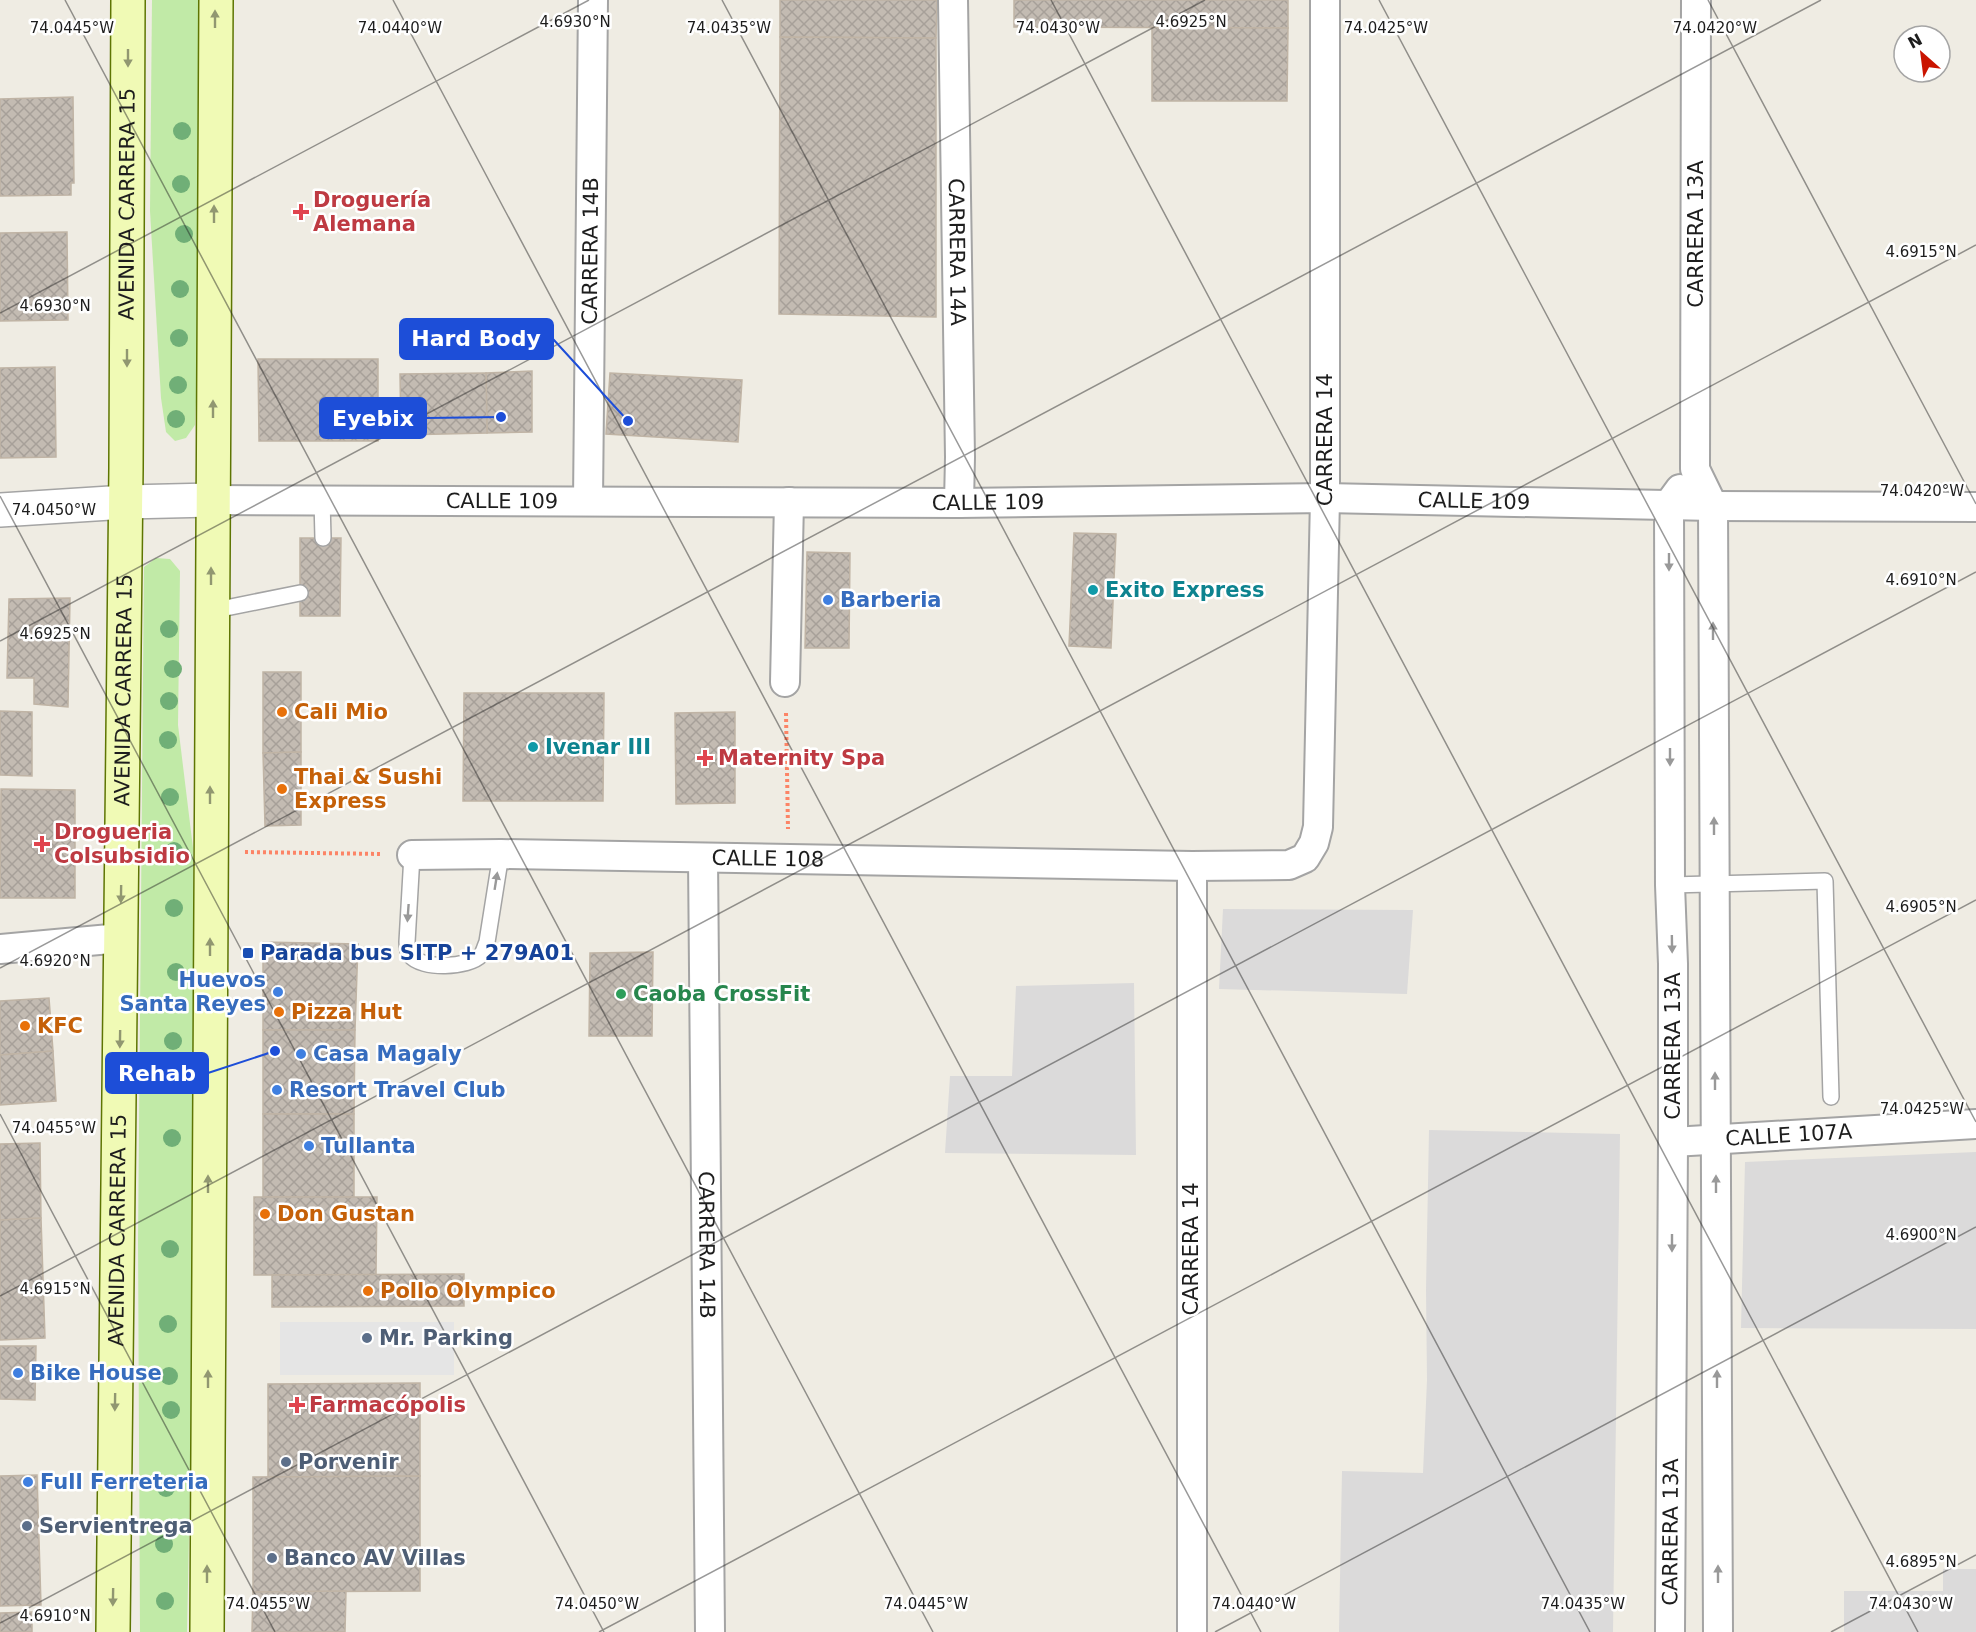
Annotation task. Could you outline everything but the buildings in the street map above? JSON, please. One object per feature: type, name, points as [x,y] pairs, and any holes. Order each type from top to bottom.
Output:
[{"type":"main road","name":"AVENIDA CARRERA 15","points":[[113,1632],[126,502],[128,0]]},
{"type":"main road","points":[[207,1632],[216,0]]},
{"type":"street","name":"CARRERA 14B","points":[[588,501],[593,0]]},
{"type":"street","name":"CARRERA 14A","points":[[953,0],[960,457],[958,503]]},
{"type":"street","name":"CARRERA 14","points":[[1289,866],[1305,858],[1314,843],[1318,827],[1325,498],[1325,0]]},
{"type":"street","name":"CARRERA 13A","points":[[1696,0],[1695,469],[1713,506],[1718,1632]]},
{"type":"street","points":[[1669,504],[1695,469]]},
{"type":"street","name":"CALLE 109","points":[[0,510],[126,502],[212,500],[958,503],[1325,498],[1713,506],[1976,507]]},
{"type":"street","points":[[785,682],[789,502]]},
{"type":"street","name":"CARRERA 13A","points":[[1669,504],[1670,885],[1673,964],[1670,1632]]},
{"type":"street","name":"CALLE 108","points":[[412,855],[501,854],[1289,866]]},
{"type":"street","name":"CARRERA 14B","points":[[703,858],[710,1632]]},
{"type":"street","name":"CARRERA 14","points":[[1192,866],[1192,1632]]},
{"type":"street","points":[[0,949],[121,939]]},
{"type":"street","name":"CALLE 107A","points":[[1673,1142],[1976,1124]]},
{"type":"lane","points":[[322,500],[323,538]]},
{"type":"lane","points":[[211,611],[300,592]]},
{"type":"lane","points":[[412,855],[406,942],[410,955],[420,963],[446,965],[471,962],[482,954],[487,942],[501,854]]},
{"type":"lane","points":[[1670,885],[1825,881],[1831,1097]]},
{"type":"path","points":[[785,682],[789,859]]},
{"type":"path","points":[[245,852],[412,855]]},
{"type":"shaded area","points":[[1223,909],[1413,910],[1407,994],[1219,989]]},
{"type":"shaded area","points":[[1134,983],[1136,1155],[945,1153],[950,1076],[1012,1076],[1016,986]]},
{"type":"shaded area","points":[[1429,1130],[1620,1134],[1613,1632],[1339,1632],[1342,1471],[1423,1473],[1427,1380]]},
{"type":"shaded area","points":[[1976,1152],[1976,1329],[1741,1328],[1745,1162]]},
{"type":"shaded area","name":"Mr. Parking","points":[[280,1322],[454,1322],[454,1375],[280,1375]]},
{"type":"shaded area","points":[[1943,1569],[1976,1569],[1976,1632],[1844,1632],[1844,1591],[1943,1591]]},
{"type":"green space","points":[[152,0],[203,0],[206,168],[195,425],[186,438],[175,441],[166,432],[161,398],[150,211]]},
{"type":"green space","points":[[156,558],[170,559],[180,571],[178,725],[193,848],[194,1296],[187,1632],[140,1632],[138,1241],[144,567]]},
{"type":"place","name":"Droguería Alemana","points":[[301,212]]},
{"type":"place","name":"Eyebix","points":[[501,417]]},
{"type":"place","name":"Hard Body","points":[[628,421]]},
{"type":"place","name":"Exito Express","points":[[1093,590]]},
{"type":"place","name":"Barberia","points":[[828,600]]},
{"type":"place","name":"Cali Mio","points":[[282,712]]},
{"type":"place","name":"Ivenar III","points":[[533,747]]},
{"type":"place","name":"Maternity Spa","points":[[705,758]]},
{"type":"place","name":"Thai & Sushi Express","points":[[282,789]]},
{"type":"place","name":"Drogueria Colsubsidio","points":[[42,844]]},
{"type":"place","name":"Parada bus SITP + 279A01","points":[[248,953]]},
{"type":"place","name":"Huevos Santa Reyes","points":[[278,992]]},
{"type":"place","name":"Caoba CrossFit","points":[[621,994]]},
{"type":"place","name":"Pizza Hut","points":[[279,1012]]},
{"type":"place","name":"KFC","points":[[25,1026]]},
{"type":"place","name":"Rehab","points":[[275,1051]]},
{"type":"place","name":"Casa Magaly","points":[[301,1054]]},
{"type":"place","name":"Resort Travel Club","points":[[277,1090]]},
{"type":"place","name":"Tullanta","points":[[309,1146]]},
{"type":"place","name":"Don Gustan","points":[[265,1214]]},
{"type":"place","name":"Pollo Olympico","points":[[368,1291]]},
{"type":"place","name":"Mr. Parking","points":[[367,1338]]},
{"type":"place","name":"Bike House","points":[[18,1373]]},
{"type":"place","name":"Farmacópolis","points":[[297,1405]]},
{"type":"place","name":"Porvenir","points":[[286,1462]]},
{"type":"place","name":"Full Ferreteria","points":[[28,1482]]},
{"type":"place","name":"Servientrega","points":[[27,1526]]},
{"type":"place","name":"Banco AV Villas","points":[[272,1558]]}]
